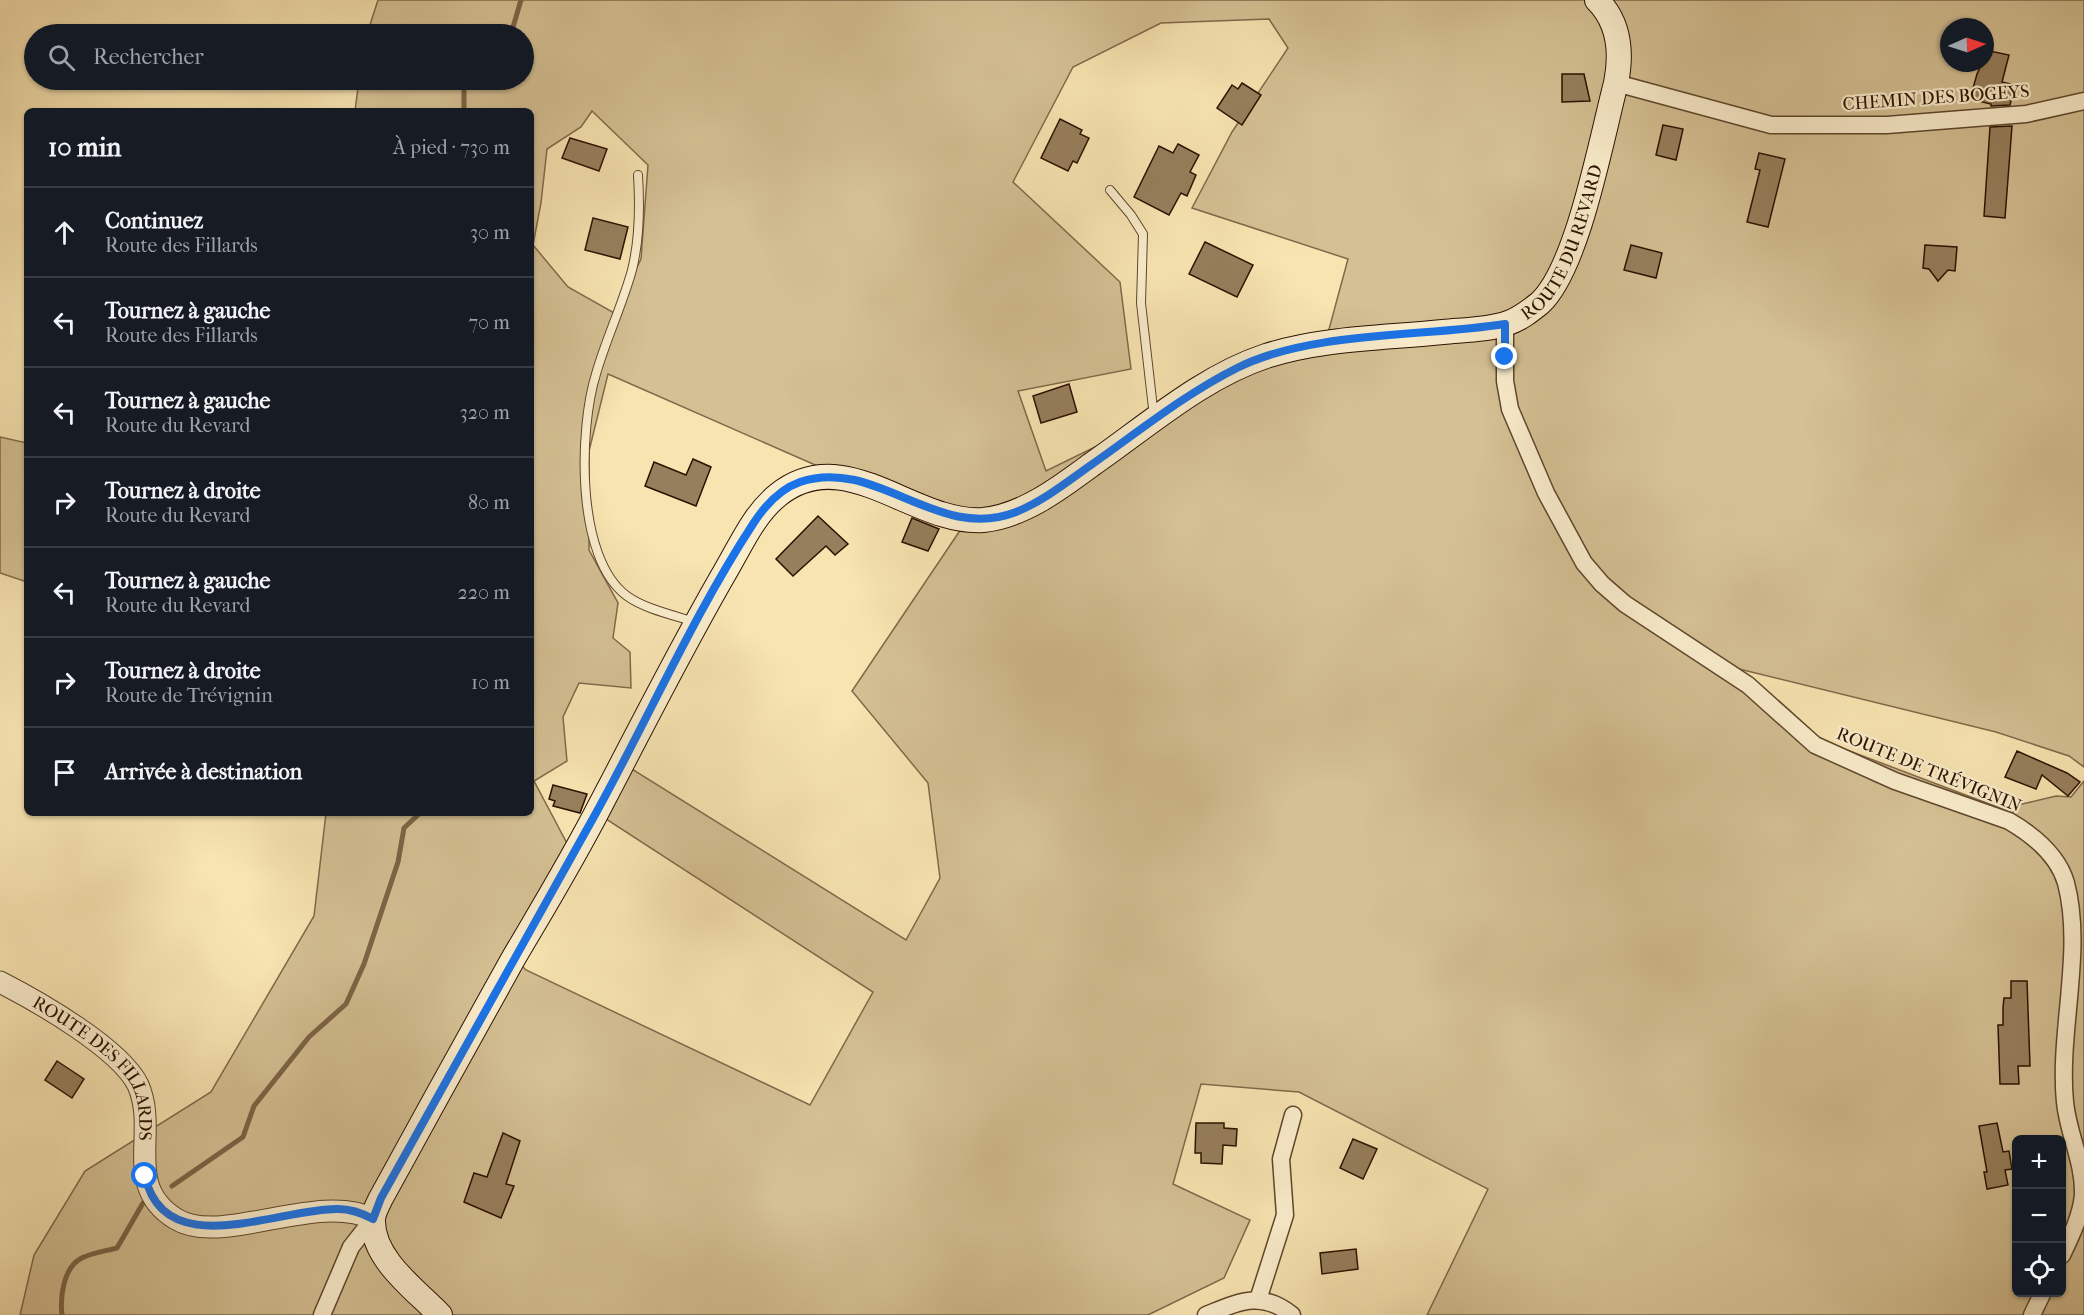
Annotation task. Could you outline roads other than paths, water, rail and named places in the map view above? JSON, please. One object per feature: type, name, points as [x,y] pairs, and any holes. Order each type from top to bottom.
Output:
[{"type":"main road","name":"ROUTE DU REVARD","points":[[373,1219],[381,1198],[598,810],[697,622],[754,522],[771,501],[800,482],[841,477],[864,482],[936,512],[982,520],[1018,511],[1060,488],[1201,388],[1239,367],[1266,356],[1304,346],[1505,324],[1523,316],[1541,302],[1561,272],[1581,217],[1616,83],[1620,65],[1617,32],[1597,0]]},
{"type":"main road","points":[[373,1219],[377,1241],[388,1260],[440,1315]]},
{"type":"street","name":"CHEMIN DES BOGEYS","points":[[1616,83],[1771,124],[1887,125],[2026,114],[2084,101]]},
{"type":"street","name":"ROUTE DE TRÉVIGNIN","points":[[1505,324],[1505,381],[1513,419],[1551,503],[1584,563],[1602,584],[1625,604],[1748,685],[1815,745],[1895,781],[2009,821],[2025,831],[2048,851],[2057,865],[2065,881],[2071,922],[2065,1102],[2081,1165],[2083,1194],[2081,1209],[2066,1244]]},
{"type":"street","name":"ROUTE DES FILLARDS","points":[[0,982],[61,1017],[111,1054],[127,1070],[138,1085],[143,1106],[145,1176],[149,1192],[162,1209],[176,1219],[187,1225],[219,1225],[337,1209],[358,1212],[373,1219]]},
{"type":"street","points":[[1258,1300],[1285,1215],[1281,1159],[1293,1115]]},
{"type":"street","points":[[322,1315],[351,1247],[373,1219]]},
{"type":"street","points":[[2032,1315],[2041,1297]]},
{"type":"street","points":[[1206,1315],[1244,1300],[1278,1304],[1292,1315]]},
{"type":"lane","points":[[638,175],[640,208],[632,269],[596,374],[585,427],[588,507],[599,556],[609,576],[626,595],[697,622]]},
{"type":"lane","points":[[1110,190],[1131,214],[1143,234],[1141,303],[1154,421]]},
{"type":"waterway","points":[[514,24],[521,0]]},
{"type":"waterway","points":[[464,90],[464,108]]},
{"type":"waterway","points":[[172,1186],[243,1137],[254,1106],[309,1037],[346,1004],[364,964],[398,862],[404,828],[417,816]]},
{"type":"waterway","points":[[62,1315],[62,1292],[66,1277],[74,1264],[84,1257],[117,1248],[143,1203]]}]
